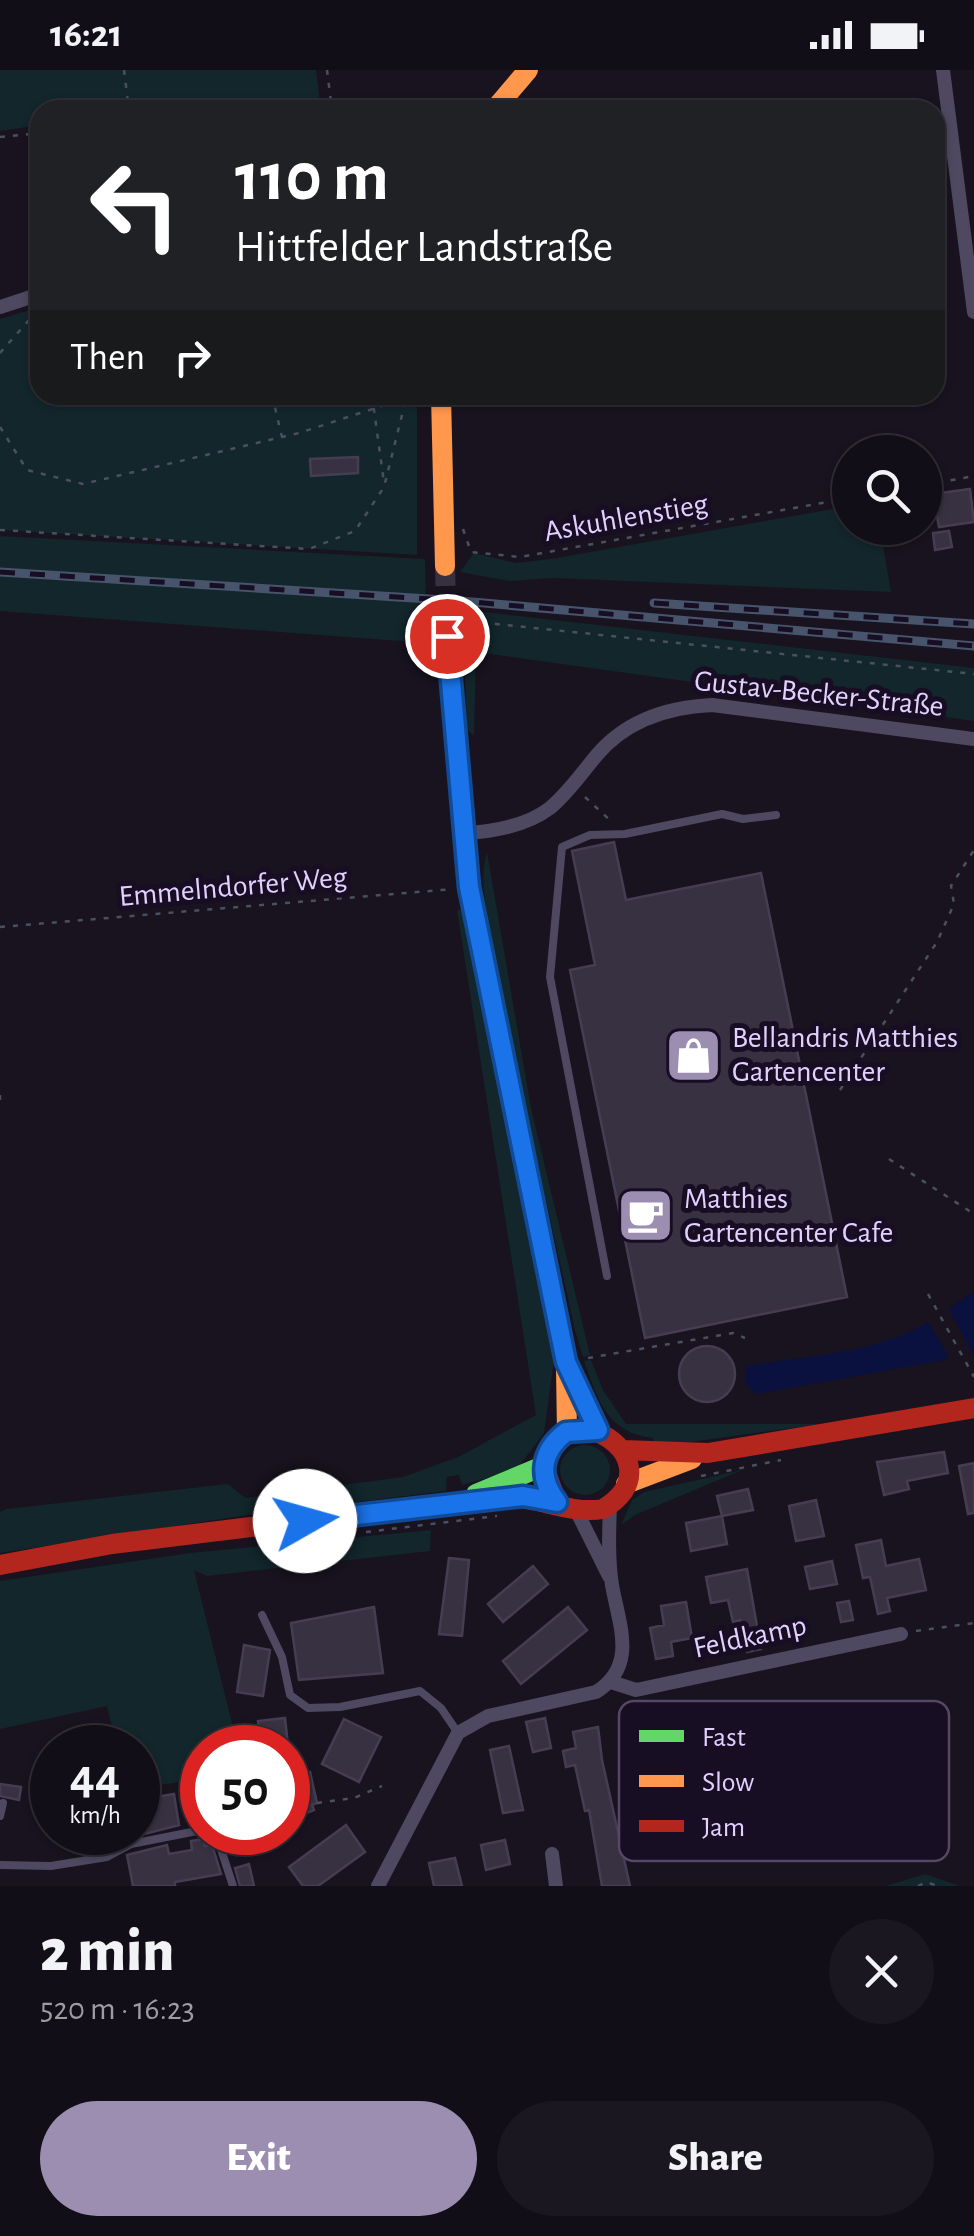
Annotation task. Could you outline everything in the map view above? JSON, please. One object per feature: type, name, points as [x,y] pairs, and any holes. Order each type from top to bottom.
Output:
[{"type":"main road","points":[[502,100],[528,70]]},
{"type":"main road","points":[[441,405],[445,566]]},
{"type":"main road","points":[[453,642],[462,834],[469,887],[566,1362],[566,1432]]},
{"type":"main road","points":[[566,1362],[598,1430],[623,1450],[708,1454]]},
{"type":"main road","points":[[0,1565],[122,1543],[523,1496],[557,1502],[577,1512],[610,1505],[626,1484],[708,1454],[974,1408]]},
{"type":"main road","points":[[557,1502],[549,1491],[543,1466],[547,1452],[566,1432],[598,1430]]},
{"type":"main road","points":[[623,1450],[626,1484]]},
{"type":"main road","points":[[451,1503],[543,1466]]},
{"type":"street","points":[[943,70],[974,308]]},
{"type":"street","points":[[0,307],[30,297]]},
{"type":"street","name":"Gustav-Becker-Straße","points":[[462,834],[521,823],[548,810],[599,752],[633,724],[671,707],[712,705],[974,739]]},
{"type":"street","points":[[378,1886],[458,1733],[488,1716],[596,1692],[612,1682],[621,1666],[625,1644],[612,1581],[610,1505]]},
{"type":"street","points":[[577,1512],[612,1581]]},
{"type":"street","name":"Feldkamp","points":[[612,1682],[636,1690],[901,1634]]},
{"type":"street","points":[[552,1854],[556,1886]]},
{"type":"lane","points":[[607,1276],[550,977],[562,847],[590,835],[625,834],[722,814],[743,819],[776,815]]},
{"type":"lane","points":[[262,1616],[282,1657],[290,1695],[301,1704],[340,1707],[420,1691],[441,1708],[458,1733]]},
{"type":"lane","points":[[0,1816],[2,1803]]},
{"type":"lane","points":[[0,1865],[51,1866],[107,1857],[131,1844],[180,1834]]},
{"type":"lane","points":[[223,1855],[234,1886]]},
{"type":"path","points":[[124,70],[128,100]]},
{"type":"path","points":[[327,70],[331,100]]},
{"type":"path","points":[[0,138],[30,134]]},
{"type":"path","points":[[0,353],[30,320]]},
{"type":"path","points":[[274,405],[282,437]]},
{"type":"path","points":[[374,405],[384,487]]},
{"type":"path","points":[[0,427],[28,470],[84,484],[282,437],[384,405]]},
{"type":"path","points":[[0,530],[309,548],[355,531],[384,487],[404,405]]},
{"type":"path","points":[[942,482],[974,476]]},
{"type":"path","name":"Askuhlenstieg","points":[[444,495],[454,505],[471,552],[520,557],[832,501]]},
{"type":"path","points":[[453,642],[475,648],[477,622],[974,674]]},
{"type":"path","points":[[573,786],[625,834]]},
{"type":"path","points":[[840,1090],[937,942],[954,904],[952,886],[974,850]]},
{"type":"path","name":"Emmelndorfer Weg","points":[[0,927],[469,887]]},
{"type":"path","points":[[0,1095],[0,1108]]},
{"type":"path","points":[[890,1158],[974,1214]]},
{"type":"path","points":[[928,1294],[974,1377]]},
{"type":"path","points":[[566,1362],[733,1334],[745,1338]]},
{"type":"path","points":[[697,1477],[785,1459]]},
{"type":"path","points":[[350,1534],[498,1516]]},
{"type":"path","points":[[901,1634],[974,1622]]},
{"type":"path","points":[[317,1803],[354,1798],[382,1786]]},
{"type":"path","points":[[918,1886],[938,1886]]},
{"type":"shaded area","points":[[0,70],[316,70],[320,100],[30,100],[30,126],[0,131]]},
{"type":"shaded area","points":[[30,310],[30,405],[417,405],[417,555],[0,530],[0,319]]},
{"type":"shaded area","points":[[832,509],[832,545],[883,545],[891,592],[554,578],[509,581],[460,572],[474,553],[515,563]]},
{"type":"shaded area","points":[[0,536],[425,559],[427,643],[0,611]]},
{"type":"shaded area","points":[[483,612],[974,668],[974,721],[476,652],[474,736],[467,730],[464,651],[476,651]]},
{"type":"shaded area","points":[[487,852],[531,1108],[590,1355],[583,1357],[504,1004],[484,891]]},
{"type":"shaded area","points":[[457,910],[464,910],[555,1353],[544,1433],[516,1470],[462,1485],[459,1475],[447,1477],[446,1491],[247,1515],[0,1553],[0,1512],[6,1509],[228,1484],[245,1498],[403,1477],[458,1457],[536,1415]]},
{"type":"shaded area","points":[[974,1291],[974,1353],[973,1354],[949,1309]]},
{"type":"shaded area","points":[[928,1322],[948,1355],[945,1360],[756,1394],[746,1385],[745,1366],[862,1347]]},
{"type":"shaded area","points":[[591,1360],[603,1390],[626,1424],[821,1424],[654,1447],[653,1438],[625,1429],[606,1412],[584,1361]]},
{"type":"shaded area","points":[[585,1445],[603,1452],[610,1470],[603,1488],[585,1495],[567,1488],[560,1470],[567,1452]]},
{"type":"shaded area","points":[[742,1470],[635,1515],[621,1525],[632,1500],[644,1492]]},
{"type":"shaded area","points":[[431,1530],[430,1551],[207,1576],[194,1570],[233,1725],[180,1725],[180,1788],[179,1782],[160,1785],[160,1725],[112,1725],[107,1706],[0,1729],[0,1581],[190,1553]]},
{"type":"shaded area","points":[[925,1874],[960,1886],[886,1886]]},
{"type":"building","points":[[358,457],[358,473],[311,476],[310,459]]},
{"type":"building","points":[[970,489],[974,522],[942,527],[942,493]]},
{"type":"building","points":[[949,531],[952,547],[935,550],[934,545],[942,545],[942,532]]},
{"type":"building","name":"Bellandris Matthies Gartencenter","points":[[614,842],[626,900],[761,873],[847,1297],[645,1338],[570,970],[595,965],[572,851]]},
{"type":"building","points":[[707,1346],[726,1355],[735,1374],[726,1393],[707,1402],[688,1393],[679,1374],[688,1355]]},
{"type":"building","points":[[944,1452],[948,1473],[907,1481],[909,1489],[884,1495],[877,1462]]},
{"type":"building","points":[[974,1463],[974,1513],[968,1514],[959,1466]]},
{"type":"building","points":[[748,1489],[753,1510],[722,1516],[717,1496]]},
{"type":"building","points":[[816,1500],[824,1536],[796,1541],[789,1506]]},
{"type":"building","points":[[722,1516],[727,1544],[691,1551],[686,1523]]},
{"type":"building","points":[[881,1540],[886,1566],[919,1559],[926,1590],[887,1598],[890,1611],[878,1614],[870,1577],[863,1578],[856,1545]]},
{"type":"building","points":[[449,1558],[469,1560],[462,1636],[439,1634]]},
{"type":"building","points":[[832,1561],[837,1584],[810,1589],[805,1567]]},
{"type":"building","points":[[533,1566],[548,1584],[503,1622],[488,1604]]},
{"type":"building","points":[[747,1569],[761,1649],[747,1652],[740,1620],[733,1622],[728,1600],[711,1603],[706,1577]]},
{"type":"building","points":[[849,1601],[853,1620],[841,1622],[837,1603]]},
{"type":"building","points":[[686,1602],[692,1638],[671,1642],[673,1656],[656,1659],[650,1628],[664,1625],[661,1606]]},
{"type":"building","points":[[374,1607],[383,1673],[299,1680],[291,1623]]},
{"type":"building","points":[[568,1607],[587,1630],[521,1684],[503,1661]]},
{"type":"building","points":[[244,1645],[270,1650],[263,1696],[237,1692]]},
{"type":"building","points":[[285,1718],[286,1725],[259,1725],[258,1721]]},
{"type":"building","points":[[545,1718],[551,1748],[533,1752],[526,1722]]},
{"type":"building","points":[[344,1719],[381,1737],[359,1782],[322,1764]]},
{"type":"building","points":[[598,1727],[619,1836],[619,1861],[624,1861],[630,1886],[602,1886],[589,1810],[585,1811],[575,1765],[566,1767],[563,1751],[576,1748],[573,1732]]},
{"type":"building","points":[[509,1746],[523,1810],[503,1813],[490,1750]]},
{"type":"building","points":[[310,1772],[317,1803],[312,1805],[314,1810],[310,1812]]},
{"type":"building","points":[[0,1784],[21,1787],[19,1800],[0,1796]]},
{"type":"building","points":[[174,1794],[179,1825],[160,1830],[160,1796]]},
{"type":"building","points":[[346,1825],[365,1852],[318,1886],[303,1886],[289,1867]]},
{"type":"building","points":[[505,1840],[510,1864],[486,1870],[481,1845]]},
{"type":"building","points":[[167,1845],[169,1854],[215,1855],[221,1874],[175,1882],[175,1886],[133,1886],[127,1855],[160,1855],[160,1847]]},
{"type":"building","points":[[455,1858],[462,1886],[434,1886],[429,1863]]},
{"type":"building","points":[[249,1864],[254,1886],[240,1886],[235,1868]]},
{"type":"tunnel","points":[[445,566],[447,636]]},
{"type":"railway","points":[[0,572],[461,601],[974,646]]},
{"type":"railway","points":[[654,603],[974,624]]},
{"type":"traffic: fast","points":[[476,1494],[543,1466]]},
{"type":"traffic: slow","points":[[502,100],[528,70]]},
{"type":"traffic: slow","points":[[441,405],[445,566]]},
{"type":"traffic: slow","points":[[550,1281],[567,1362],[597,1429]]},
{"type":"traffic: slow","points":[[566,1369],[567,1432]]},
{"type":"traffic: slow","points":[[626,1484],[692,1459]]},
{"type":"traffic: jam","points":[[447,636],[469,887],[550,1281]]},
{"type":"traffic: jam","points":[[623,1450],[708,1453],[974,1408]]},
{"type":"traffic: jam","points":[[0,1565],[112,1544],[497,1497],[524,1498],[576,1509],[603,1509],[624,1490],[629,1470],[623,1452],[608,1438],[589,1430],[570,1431],[553,1443],[544,1468],[557,1502]]},
{"type":"place","name":"Bellandris Matthies Gartencenter","points":[[693,1055]]},
{"type":"place","name":"Matthies Gartencenter Cafe","points":[[645,1216]]},
{"type":"route","points":[[305,1521],[523,1496],[557,1502],[544,1479],[547,1452],[566,1432],[577,1428],[598,1430],[566,1362],[469,887],[451,718],[447,636]]}]
